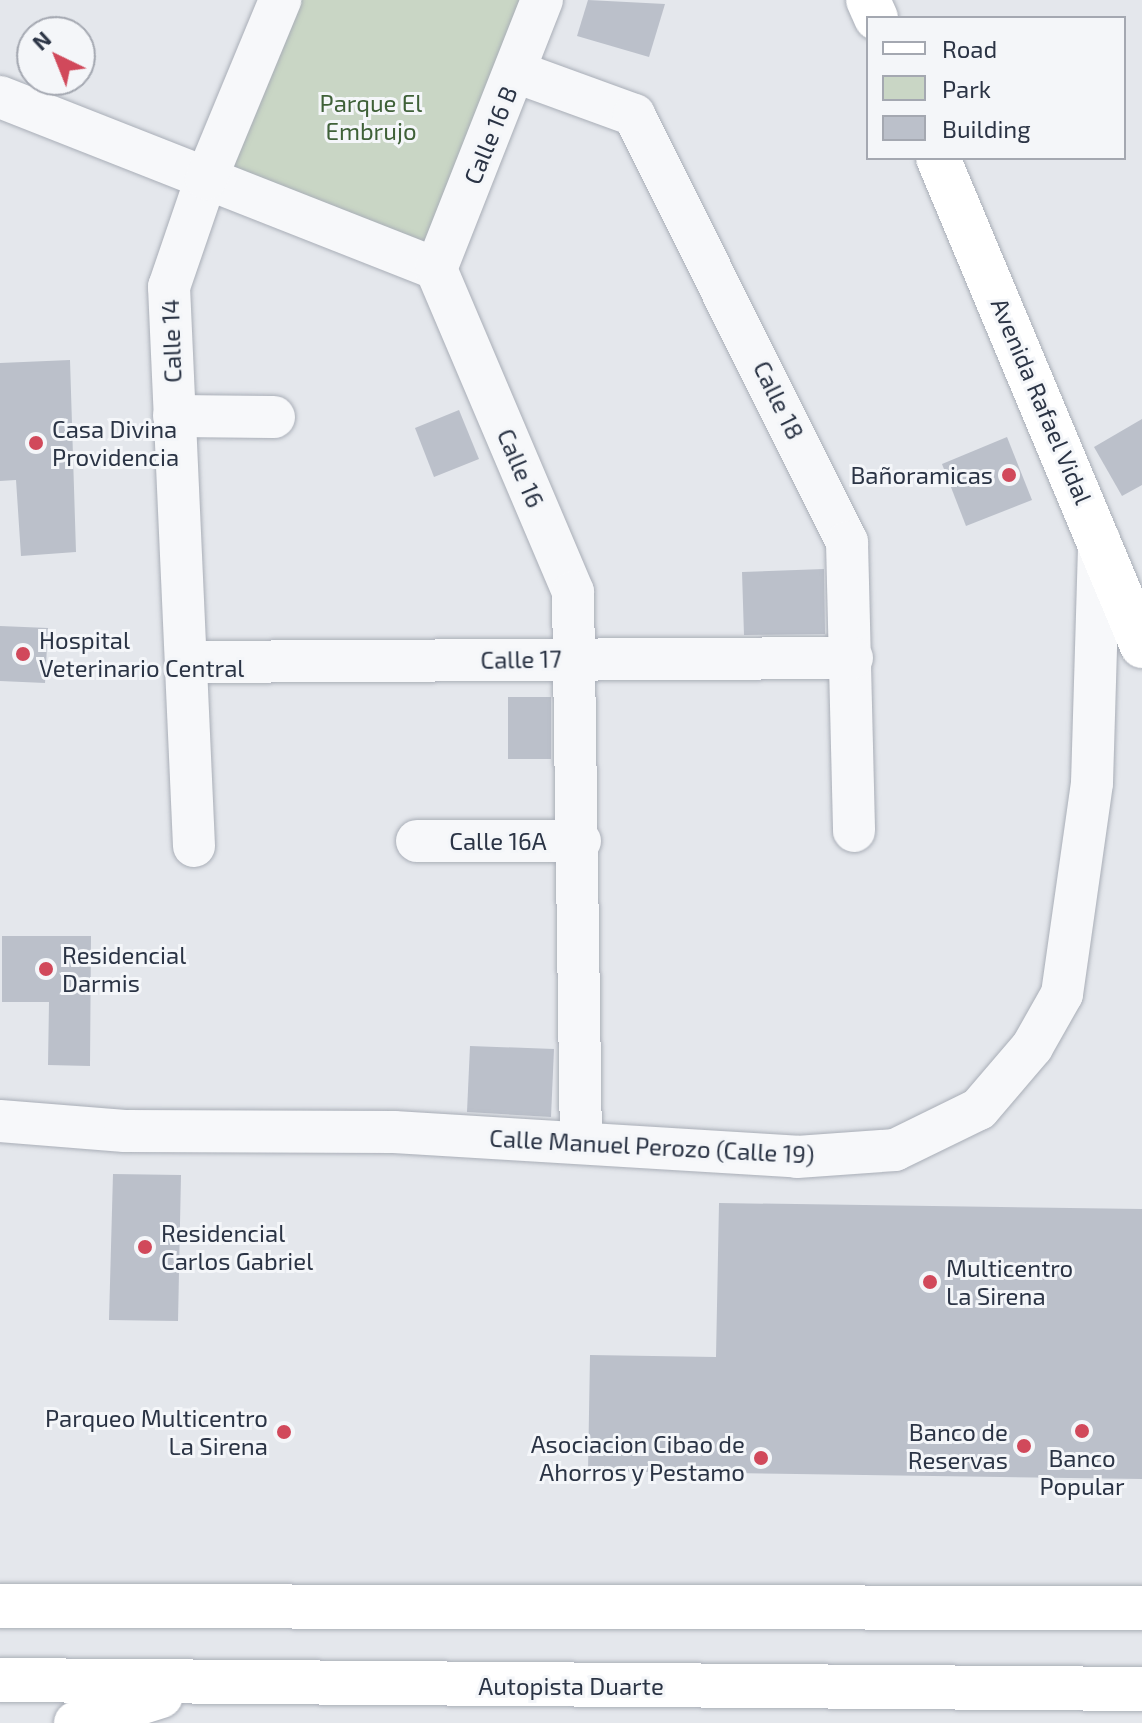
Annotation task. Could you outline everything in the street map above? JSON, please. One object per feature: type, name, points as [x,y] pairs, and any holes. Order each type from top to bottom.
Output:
[{"type":"main road","name":"Avenida Rafael Vidal","points":[[939,160],[1138,620]]},
{"type":"main road","points":[[0,1606],[1142,1608]]},
{"type":"main road","name":"Autopista Duarte","points":[[0,1680],[200,1685],[1142,1689]]},
{"type":"main road","points":[[76,1723],[200,1685]]},
{"type":"street","name":"Calle 14","points":[[194,846],[190,662],[169,287],[206,179],[280,0]]},
{"type":"street","name":"Calle 16 B","points":[[436,269],[542,0]]},
{"type":"street","name":"Calle 18","points":[[516,72],[634,115],[847,542],[854,831]]},
{"type":"street","points":[[0,97],[436,269]]},
{"type":"street","name":"Calle 16","points":[[436,269],[573,592],[580,841],[581,1142]]},
{"type":"street","points":[[174,416],[274,417]]},
{"type":"street","name":"Calle Manuel Perozo (Calle 19)","points":[[8,1123],[125,1131],[394,1132],[797,1157],[895,1150],[979,1109],[1032,1047],[1062,994],[1080,899],[1092,783],[1100,535]]},
{"type":"street","name":"Calle 17","points":[[190,662],[852,658]]},
{"type":"street","name":"Calle 16A","points":[[417,841],[580,841]]},
{"type":"green space","name":"Parque El Embrujo","points":[[279,0],[543,0],[436,269],[206,179]]},
{"type":"building","points":[[588,0],[665,4],[649,57],[577,36]]},
{"type":"building","points":[[70,360],[76,552],[21,556],[16,480],[0,481],[0,363]]},
{"type":"building","points":[[459,410],[479,459],[434,477],[415,428]]},
{"type":"building","points":[[1142,419],[1142,485],[1122,496],[1094,447]]},
{"type":"building","points":[[1007,437],[1032,500],[966,526],[942,464]]},
{"type":"building","points":[[824,569],[825,634],[744,635],[742,572]]},
{"type":"building","name":"Hospital Veterinario Central","points":[[0,626],[48,628],[45,683],[0,681]]},
{"type":"building","points":[[508,697],[551,697],[551,759],[508,759]]},
{"type":"building","name":"Residencial Darmis","points":[[2,936],[91,936],[90,1066],[48,1065],[49,1002],[2,1002]]},
{"type":"building","points":[[470,1046],[554,1049],[551,1117],[467,1112]]},
{"type":"building","name":"Residencial Carlos Gabriel","points":[[113,1174],[181,1175],[178,1321],[109,1320]]},
{"type":"building","name":"Multicentro La Sirena","points":[[719,1203],[1142,1209],[1142,1479],[588,1471],[590,1355],[716,1357]]},
{"type":"place","name":"Casa Divina Providencia","points":[[36,443]]},
{"type":"place","name":"Bañoramicas","points":[[1009,475]]},
{"type":"place","name":"Hospital Veterinario Central","points":[[23,654]]},
{"type":"place","name":"Residencial Darmis","points":[[46,969]]},
{"type":"place","name":"Residencial Carlos Gabriel","points":[[145,1247]]},
{"type":"place","name":"Multicentro La Sirena","points":[[930,1282]]},
{"type":"place","name":"Banco Popular","points":[[1082,1431]]},
{"type":"place","name":"Parqueo Multicentro La Sirena","points":[[284,1432]]},
{"type":"place","name":"Banco de Reservas","points":[[1024,1446]]},
{"type":"place","name":"Asociacion Cibao de Ahorros y Pestamo","points":[[761,1458]]}]
